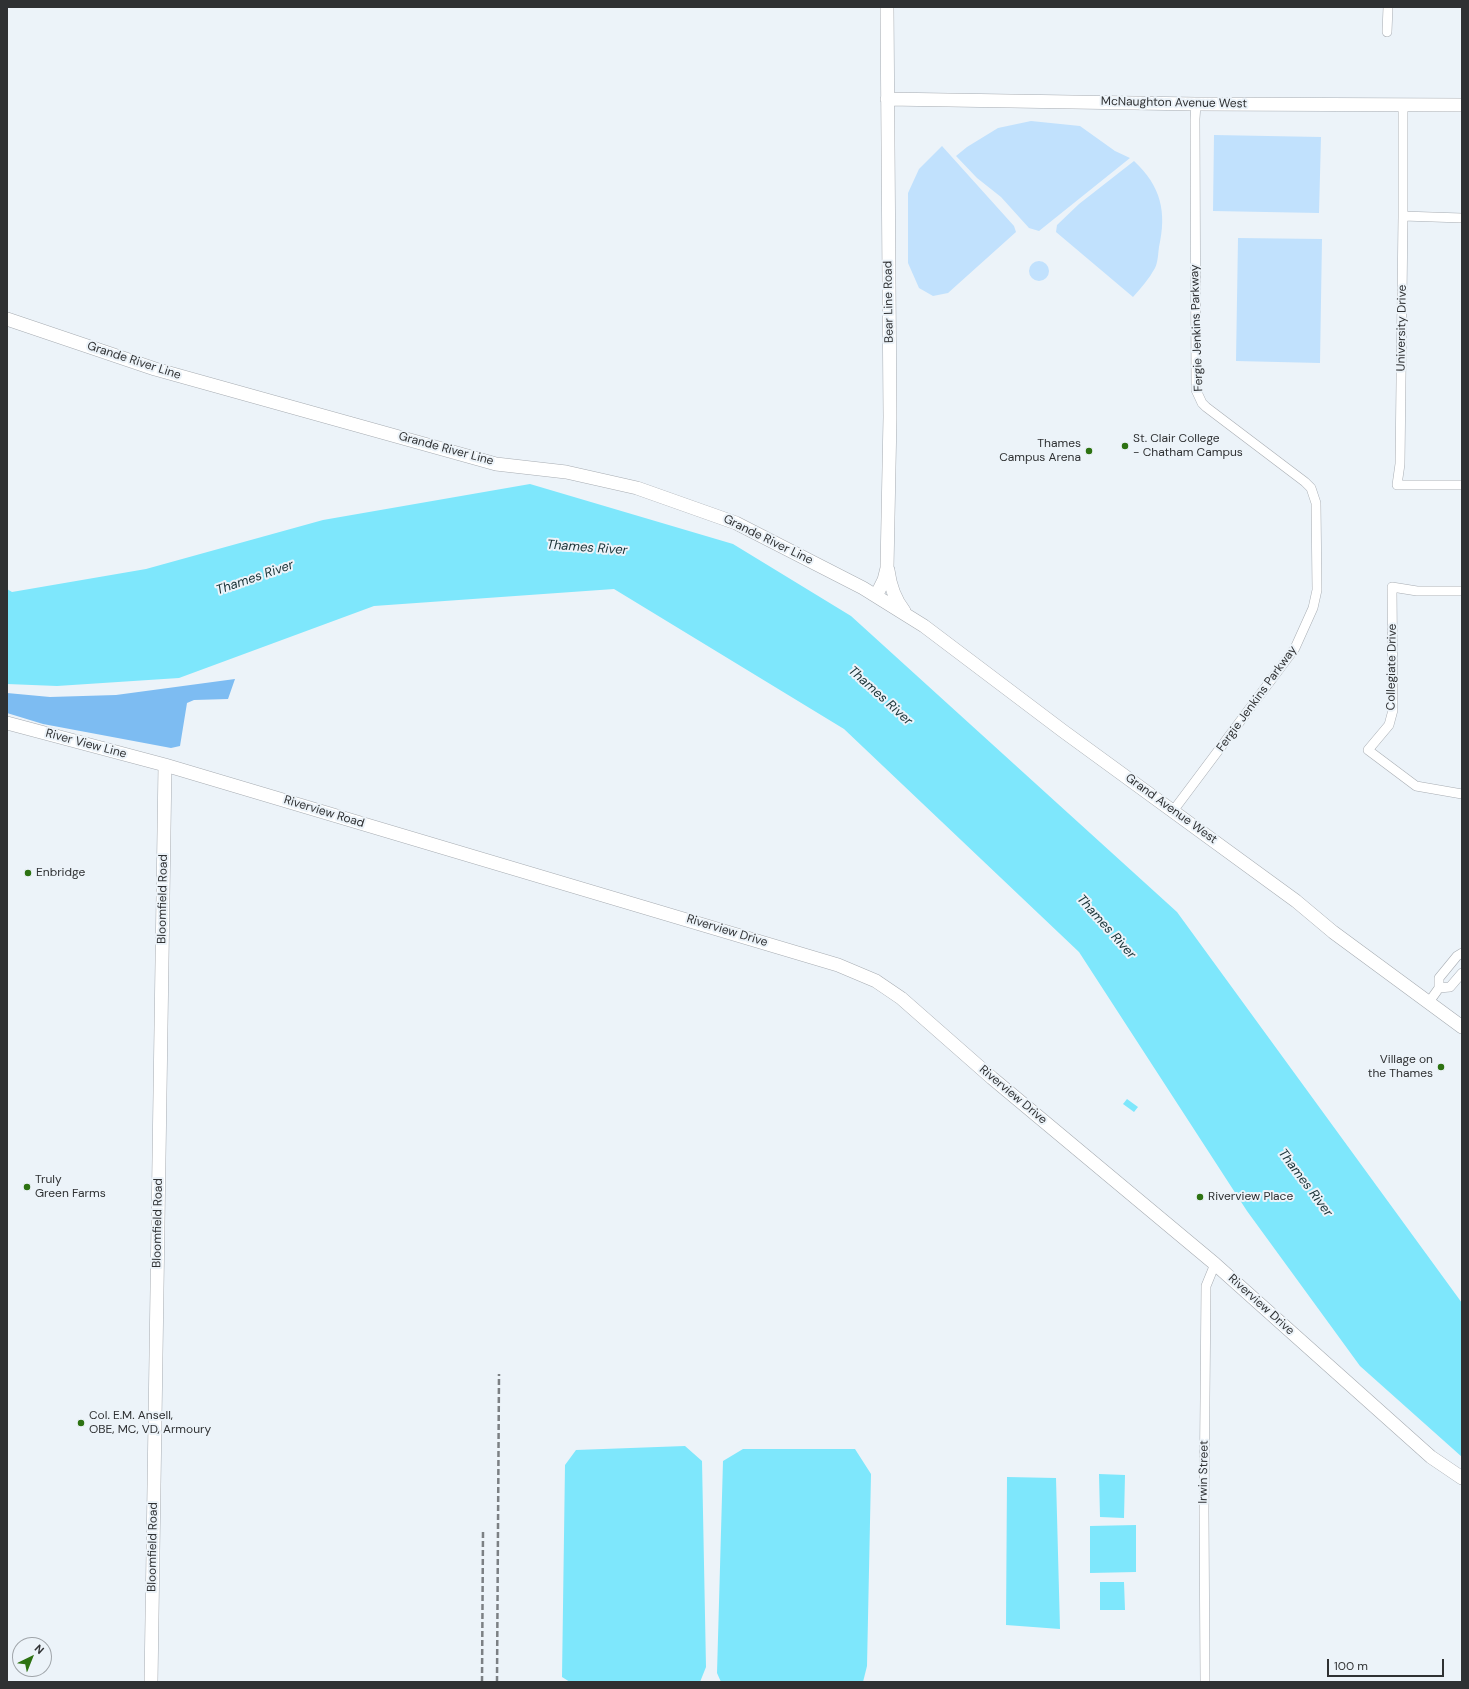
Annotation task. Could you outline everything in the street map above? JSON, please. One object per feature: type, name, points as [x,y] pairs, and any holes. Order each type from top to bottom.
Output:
[{"type":"main road","name":"Bear Line Road","points":[[876,596],[884,580],[887,568],[890,417],[886,7]]},
{"type":"main road","name":"McNaughton Avenue West","points":[[887,99],[1196,104],[1332,104],[1403,106],[1462,105]]},
{"type":"main road","name":"Grande River Line","points":[[7,319],[155,369],[496,464],[566,472],[637,488],[736,523],[876,596]]},
{"type":"main road","points":[[887,568],[890,584],[897,602],[914,620]]},
{"type":"main road","name":"Grand Avenue West","points":[[876,596],[914,620],[1296,901],[1333,932],[1462,1027]]},
{"type":"main road","name":"River View Line","points":[[7,723],[165,764]]},
{"type":"main road","name":"Riverview Road","points":[[165,764],[484,859]]},
{"type":"main road","name":"Bloomfield Road","points":[[151,1682],[165,764]]},
{"type":"main road","name":"Riverview Drive","points":[[484,859],[833,963],[881,983],[992,1078],[1215,1264],[1431,1457],[1462,1478]]},
{"type":"street","points":[[1388,7],[1388,32]]},
{"type":"street","name":"Fergie Jenkins Parkway","points":[[1173,811],[1296,646],[1313,608],[1317,590],[1316,503],[1311,488],[1206,407],[1202,403],[1196,390],[1194,119],[1196,104]]},
{"type":"street","name":"University Drive","points":[[1403,106],[1400,456],[1397,485],[1462,485]]},
{"type":"street","points":[[1403,216],[1462,218]]},
{"type":"street","name":"Collegiate Drive","points":[[1462,591],[1417,591],[1392,588],[1393,710],[1389,725],[1368,750],[1416,786],[1462,794]]},
{"type":"street","points":[[1429,1002],[1439,988],[1439,978],[1457,956],[1462,953]]},
{"type":"street","points":[[1439,988],[1450,987],[1462,972]]},
{"type":"street","name":"Irwin Street","points":[[1205,1682],[1204,1503],[1206,1286],[1215,1264]]},
{"type":"shaded area","points":[[1031,121],[1080,126],[1115,151],[1130,158],[1039,231],[1029,228],[1001,197],[977,178],[956,156],[967,147],[998,128]]},
{"type":"shaded area","points":[[1214,135],[1321,137],[1319,213],[1213,211]]},
{"type":"shaded area","points":[[942,146],[1014,226],[1016,232],[948,293],[933,296],[919,288],[908,263],[908,193],[919,169]]},
{"type":"shaded area","points":[[1134,161],[1143,170],[1156,190],[1160,200],[1162,222],[1156,266],[1148,280],[1133,297],[1056,232],[1057,225],[1079,204]]},
{"type":"shaded area","points":[[1238,238],[1322,239],[1320,363],[1236,361]]},
{"type":"shaded area","points":[[1039,261],[1046,264],[1049,271],[1046,278],[1039,281],[1032,278],[1029,271],[1032,264]]},
{"type":"shaded area","points":[[235,679],[228,699],[194,700],[187,703],[180,746],[171,748],[43,724],[7,713],[7,693],[50,697],[116,695]]},
{"type":"water","name":"Thames River","points":[[530,484],[733,544],[851,616],[1177,912],[1462,1303],[1462,1457],[1360,1366],[1247,1211],[1079,952],[844,729],[614,589],[374,606],[179,678],[57,686],[7,684],[7,589],[12,592],[146,569],[323,520]]},
{"type":"water","points":[[1127,1099],[1138,1107],[1134,1112],[1123,1104]]},
{"type":"water","points":[[685,1446],[702,1461],[706,1667],[700,1682],[570,1682],[562,1677],[565,1465],[576,1450]]},
{"type":"water","points":[[743,1449],[855,1449],[871,1474],[867,1666],[863,1682],[721,1682],[717,1673],[723,1461]]},
{"type":"water","points":[[1099,1474],[1125,1475],[1124,1518],[1100,1517]]},
{"type":"water","points":[[1007,1477],[1056,1478],[1060,1629],[1006,1625]]},
{"type":"water","points":[[1136,1525],[1136,1572],[1090,1573],[1090,1526]]},
{"type":"water","points":[[1100,1582],[1124,1582],[1125,1610],[1100,1610]]},
{"type":"railway","points":[[497,1682],[499,1374]]},
{"type":"railway","points":[[482,1682],[483,1532]]},
{"type":"place","name":"St. Clair College - Chatham Campus","points":[[1125,446]]},
{"type":"place","name":"Thames Campus Arena","points":[[1089,451]]},
{"type":"place","name":"Enbridge","points":[[28,873]]},
{"type":"place","name":"Village on the Thames","points":[[1441,1067]]},
{"type":"place","name":"Truly Green Farms","points":[[27,1187]]},
{"type":"place","name":"Riverview Place","points":[[1200,1197]]},
{"type":"place","name":"Col. E.M. Ansell, OBE, MC, VD, Armoury","points":[[81,1423]]}]
